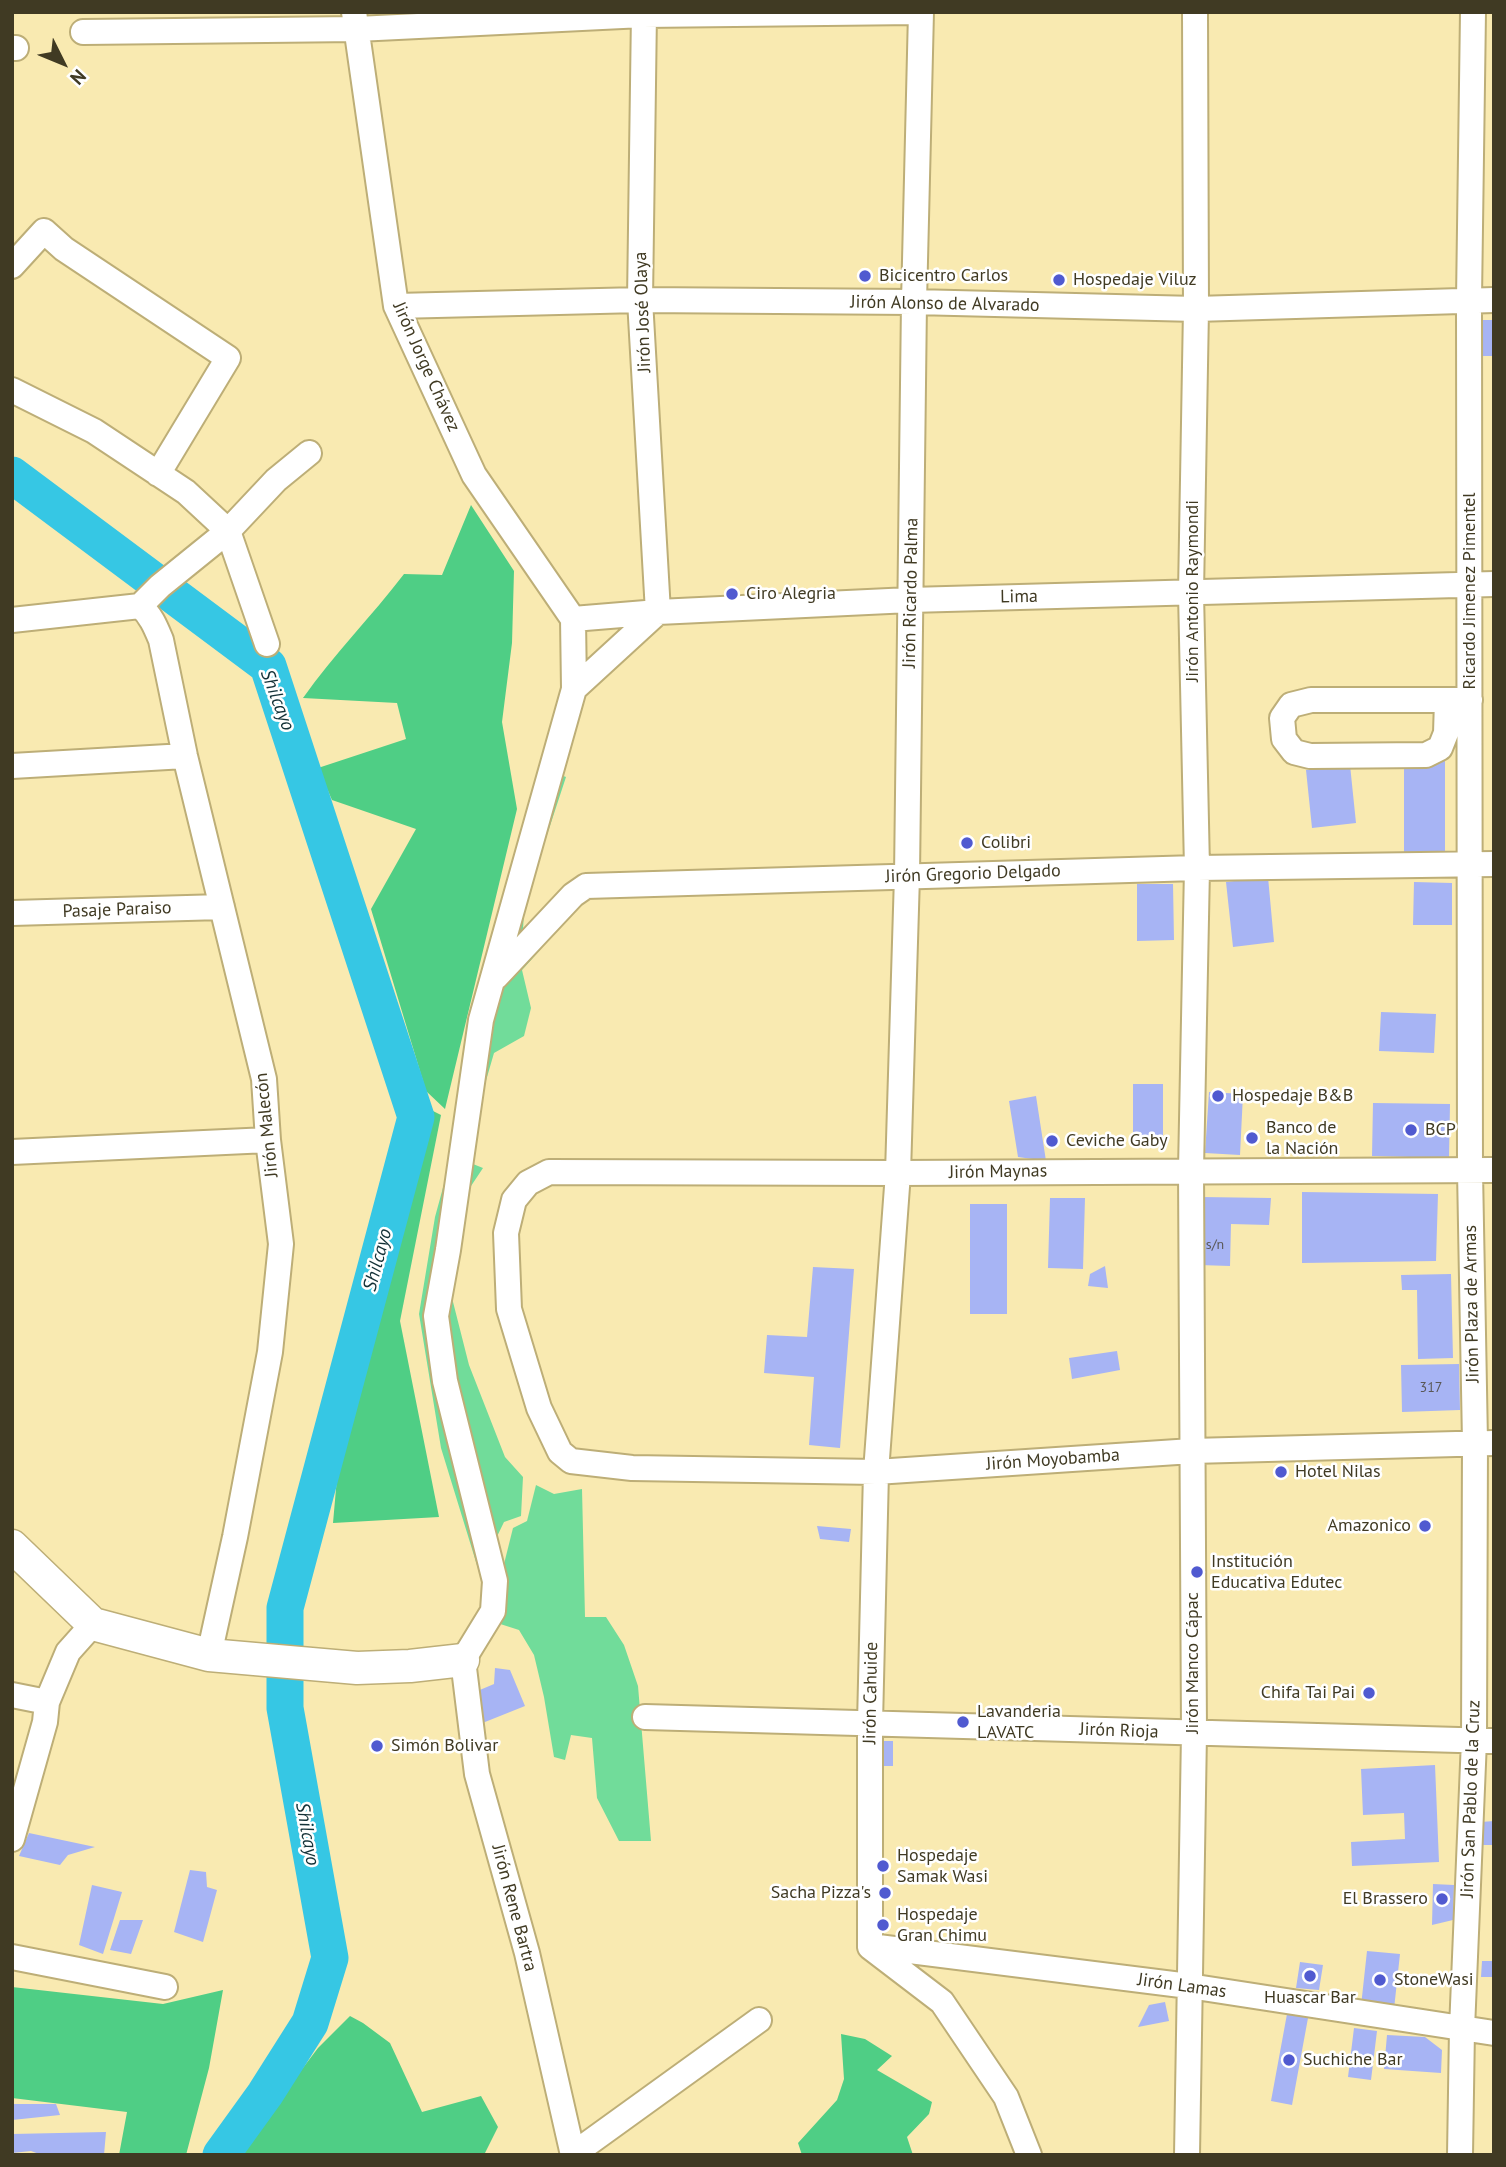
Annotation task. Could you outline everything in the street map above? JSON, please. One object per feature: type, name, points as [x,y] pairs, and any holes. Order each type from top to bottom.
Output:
[{"type":"main road","points":[[12,1546],[93,1624],[209,1655],[357,1668],[463,1660]]},
{"type":"street","points":[[83,32],[355,21],[643,14],[919,12]]},
{"type":"street","name":"Jirón Ricardo Palma","points":[[898,1173],[907,876],[919,12]]},
{"type":"street","name":"Jirón Antonio Raymondi","points":[[1191,1170],[1197,868],[1191,593],[1196,309],[1195,12]]},
{"type":"street","name":"Ricardo Jimenez Pimentel","points":[[1473,12],[1469,299],[1482,584],[1458,700],[1482,864],[1482,1170]]},
{"type":"street","name":"Jirón José Olaya","points":[[643,14],[640,300],[658,612]]},
{"type":"street","name":"Jirón Jorge Chávez","points":[[355,21],[396,306],[474,475],[573,619]]},
{"type":"street","points":[[12,266],[44,231],[64,249],[228,358],[158,474]]},
{"type":"street","name":"Jirón Alonso de Alvarado","points":[[396,306],[640,300],[914,302],[1196,309],[1494,300]]},
{"type":"street","points":[[12,390],[94,431],[186,492],[222,536],[268,645]]},
{"type":"street","points":[[12,620],[139,606],[222,536],[276,480],[309,453]]},
{"type":"street","name":"Lima","points":[[573,619],[658,612],[911,600],[1482,584]]},
{"type":"street","name":"Jirón Malecón","points":[[139,606],[146,611],[161,640],[185,756],[264,1079],[268,1140],[281,1244],[270,1352],[235,1537],[209,1655]]},
{"type":"street","points":[[574,689],[658,612]]},
{"type":"street","points":[[463,1660],[493,1611],[495,1581],[445,1381],[436,1316],[449,1250],[481,1020],[574,689],[573,619]]},
{"type":"street","points":[[1311,700],[1458,700],[1440,748],[1426,755],[1310,756],[1294,751],[1284,739],[1282,718],[1291,705],[1311,700]]},
{"type":"street","points":[[12,766],[185,756]]},
{"type":"street","name":"Jirón Gregorio Delgado","points":[[493,981],[573,895],[586,886],[1197,868],[1482,864]]},
{"type":"street","name":"Pasaje Paraiso","points":[[12,913],[222,908]]},
{"type":"street","points":[[12,1152],[268,1140]]},
{"type":"street","name":"Jirón Manco Cápac","points":[[1187,2155],[1194,1733],[1191,1170]]},
{"type":"street","name":"Jirón Maynas","points":[[528,1183],[549,1172],[1482,1170]]},
{"type":"street","name":"Jirón Plaza de Armas","points":[[1482,1170],[1484,1443]]},
{"type":"street","name":"Jirón Cahuide","points":[[870,1946],[870,1723],[876,1472],[898,1173]]},
{"type":"street","name":"Jirón Moyobamba","points":[[528,1183],[514,1200],[506,1233],[509,1309],[539,1408],[560,1452],[571,1461],[632,1468],[876,1472],[1192,1451],[1484,1443]]},
{"type":"street","name":"Jirón San Pablo de la Cruz","points":[[1460,2155],[1462,2029],[1484,1740],[1484,1443]]},
{"type":"street","points":[[12,1839],[46,1722],[47,1702],[68,1652],[93,1624]]},
{"type":"street","name":"Jirón Rene Bartra","points":[[463,1660],[477,1774],[527,1953],[573,2155]]},
{"type":"street","points":[[12,1695],[47,1702]]},
{"type":"street","name":"Jirón Rioja","points":[[645,1717],[1484,1740]]},
{"type":"street","points":[[870,1946],[942,2002],[1006,2097],[1029,2155]]},
{"type":"street","name":"Jirón Lamas","points":[[870,1946],[1189,1986],[1494,2033]]},
{"type":"street","points":[[12,1957],[165,1987]]},
{"type":"street","points":[[573,2155],[758,2020]]},
{"type":"green space","points":[[471,505],[514,571],[512,643],[502,722],[517,809],[445,1109],[426,1091],[371,909],[416,829],[332,800],[318,768],[406,739],[397,703],[303,698],[404,574],[442,575]]},
{"type":"green space","points":[[556,773],[566,777],[525,895],[523,929],[537,926],[540,950],[522,970],[531,1008],[524,1036],[494,1053],[463,1160],[483,1168],[467,1192],[451,1294],[469,1365],[505,1457],[523,1477],[521,1516],[504,1522],[490,1551],[490,1578],[480,1575],[441,1448],[419,1314],[435,1217]]},
{"type":"green space","points":[[425,1107],[441,1115],[400,1321],[439,1517],[333,1523],[339,1455],[401,1223]]},
{"type":"green space","points":[[536,1485],[554,1494],[582,1489],[585,1617],[606,1617],[624,1645],[638,1686],[651,1841],[619,1841],[597,1798],[592,1738],[571,1735],[565,1760],[554,1757],[534,1655],[519,1630],[494,1622],[482,1609],[482,1587],[499,1584],[513,1528],[527,1521]]},
{"type":"green space","points":[[12,1987],[163,2004],[223,1990],[209,2068],[186,2155],[119,2155],[127,2112],[12,2098]]},
{"type":"green space","points":[[350,2016],[390,2043],[422,2112],[481,2096],[498,2127],[484,2155],[237,2155],[318,2048]]},
{"type":"green space","points":[[841,2034],[865,2039],[892,2056],[877,2070],[932,2102],[929,2114],[907,2137],[913,2155],[802,2155],[798,2143],[837,2100],[844,2079]]},
{"type":"building","points":[[1477,320],[1494,320],[1494,356],[1478,356]]},
{"type":"building","points":[[1404,758],[1445,758],[1445,864],[1404,864]]},
{"type":"building","points":[[1350,765],[1356,823],[1312,828],[1306,770]]},
{"type":"building","points":[[1268,877],[1274,942],[1233,947],[1226,882]]},
{"type":"building","points":[[1414,882],[1452,883],[1452,925],[1413,925]]},
{"type":"building","points":[[1137,884],[1173,884],[1174,940],[1137,941]]},
{"type":"building","points":[[1381,1012],[1436,1014],[1434,1053],[1379,1051]]},
{"type":"building","points":[[1133,1084],[1163,1084],[1163,1143],[1133,1144]]},
{"type":"building","points":[[1209,1092],[1243,1094],[1240,1155],[1205,1153]]},
{"type":"building","points":[[1036,1096],[1046,1161],[1018,1157],[1009,1101]]},
{"type":"building","name":"BCP","points":[[1373,1103],[1450,1104],[1449,1158],[1372,1156]]},
{"type":"building","points":[[1302,1192],[1438,1194],[1436,1261],[1302,1263]]},
{"type":"building","points":[[1201,1197],[1271,1198],[1269,1225],[1231,1224],[1230,1266],[1199,1265]]},
{"type":"building","points":[[1050,1198],[1085,1198],[1083,1269],[1048,1268]]},
{"type":"building","points":[[970,1204],[1007,1204],[1007,1314],[970,1314]]},
{"type":"building","points":[[1105,1266],[1108,1288],[1088,1286],[1090,1274]]},
{"type":"building","points":[[813,1267],[854,1269],[840,1448],[809,1445],[814,1377],[764,1373],[767,1335],[807,1337]]},
{"type":"building","points":[[1451,1274],[1453,1358],[1418,1359],[1417,1290],[1402,1290],[1401,1275]]},
{"type":"building","points":[[1117,1351],[1120,1370],[1072,1379],[1069,1358]]},
{"type":"building","points":[[1459,1364],[1460,1410],[1402,1412],[1401,1365]]},
{"type":"building","points":[[817,1526],[851,1529],[849,1542],[820,1539]]},
{"type":"building","points":[[495,1668],[510,1670],[525,1706],[480,1724],[468,1695],[494,1684]]},
{"type":"building","points":[[871,1741],[893,1741],[893,1766],[870,1766]]},
{"type":"building","points":[[1435,1765],[1439,1862],[1352,1866],[1351,1842],[1405,1839],[1404,1813],[1363,1815],[1361,1769]]},
{"type":"building","points":[[1494,1821],[1494,1845],[1482,1845],[1481,1822]]},
{"type":"building","points":[[29,1833],[95,1847],[68,1855],[60,1865],[19,1856]]},
{"type":"building","points":[[190,1870],[206,1872],[207,1887],[217,1890],[203,1942],[174,1932]]},
{"type":"building","points":[[1433,1884],[1454,1885],[1453,1920],[1432,1925]]},
{"type":"building","points":[[92,1885],[122,1892],[103,1954],[79,1945]]},
{"type":"building","points":[[120,1920],[143,1920],[131,1954],[110,1950]]},
{"type":"building","name":"StoneWasi","points":[[1367,1951],[1400,1954],[1394,2009],[1361,2006]]},
{"type":"building","points":[[1482,1961],[1494,1961],[1494,1977],[1481,1977]]},
{"type":"building","name":"Huascar Bar","points":[[1300,1962],[1323,1965],[1319,1990],[1296,1988]]},
{"type":"building","points":[[1165,2002],[1169,2021],[1138,2027],[1149,2005]]},
{"type":"building","name":"Suchiche Bar","points":[[1287,2014],[1308,2018],[1292,2105],[1271,2101]]},
{"type":"building","points":[[1354,2028],[1377,2031],[1371,2080],[1348,2077]]},
{"type":"building","points":[[1387,2035],[1425,2037],[1442,2050],[1441,2073],[1384,2069]]},
{"type":"building","points":[[12,2104],[56,2104],[60,2115],[12,2120]]},
{"type":"building","points":[[106,2132],[104,2155],[42,2155],[31,2151],[12,2153],[12,2134]]},
{"type":"waterway","name":"Shilcayo","points":[[12,475],[268,666],[416,1117],[285,1608],[285,1708],[330,1958],[310,2023],[265,2094],[221,2155]]},
{"type":"place","name":"Bicicentro Carlos","points":[[865,276]]},
{"type":"place","name":"Hospedaje Viluz","points":[[1059,280]]},
{"type":"place","name":"Ciro Alegria","points":[[732,594]]},
{"type":"place","name":"Colibri","points":[[967,843]]},
{"type":"place","name":"Hospedaje B&B","points":[[1218,1096]]},
{"type":"place","name":"BCP","points":[[1411,1130]]},
{"type":"place","name":"Banco de la Nación","points":[[1252,1138]]},
{"type":"place","name":"Ceviche Gaby","points":[[1052,1141]]},
{"type":"place","name":"Hotel Nilas","points":[[1281,1472]]},
{"type":"place","name":"Amazonico","points":[[1425,1526]]},
{"type":"place","name":"Institución Educativa Edutec","points":[[1197,1572]]},
{"type":"place","name":"Chifa Tai Pai","points":[[1369,1693]]},
{"type":"place","name":"Lavanderia LAVATC","points":[[963,1722]]},
{"type":"place","name":"Simón Bolivar","points":[[377,1746]]},
{"type":"place","name":"Hospedaje Samak Wasi","points":[[883,1866]]},
{"type":"place","name":"Sacha Pizza's","points":[[885,1893]]},
{"type":"place","name":"El Brassero","points":[[1442,1899]]},
{"type":"place","name":"Hospedaje Gran Chimu","points":[[883,1925]]},
{"type":"place","name":"Huascar Bar","points":[[1310,1976]]},
{"type":"place","name":"StoneWasi","points":[[1380,1980]]},
{"type":"place","name":"Suchiche Bar","points":[[1289,2060]]}]
